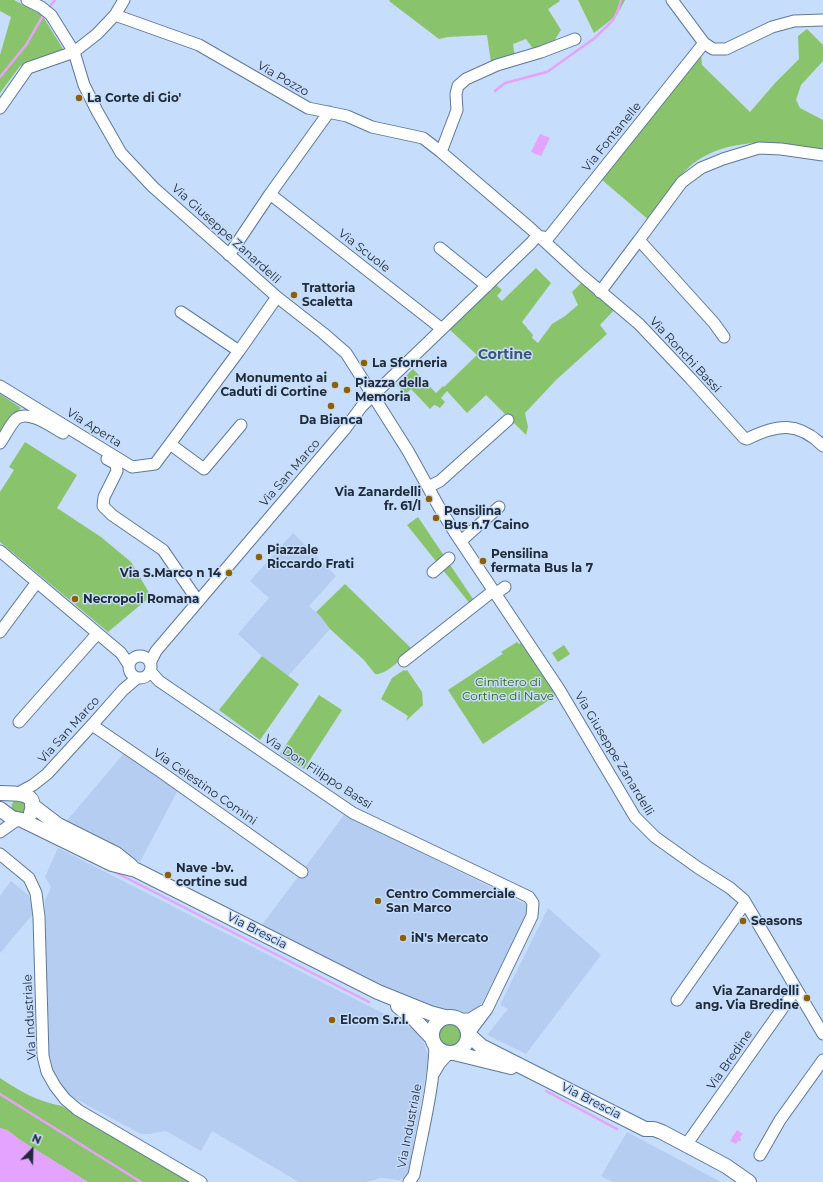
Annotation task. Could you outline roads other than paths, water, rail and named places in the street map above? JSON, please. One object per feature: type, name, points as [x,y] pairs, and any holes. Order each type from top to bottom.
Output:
[{"type":"main road","points":[[0,793],[16,793]]},
{"type":"main road","points":[[16,793],[7,800],[5,807],[9,820],[30,814],[32,804]]},
{"type":"main road","name":"Via Brescia","points":[[16,793],[27,796],[32,804],[58,825],[116,854],[136,870],[378,992],[430,1013],[459,1019],[466,1024],[469,1034],[481,1046],[645,1129],[657,1140],[741,1181]]},
{"type":"main road","name":"Via Brescia","points":[[9,820],[112,864],[136,870]]},
{"type":"main road","name":"Via Brescia","points":[[378,992],[404,1010],[414,1019],[439,1050],[536,1073]]},
{"type":"main road","points":[[434,1042],[433,1029],[438,1022],[445,1017]]},
{"type":"main road","points":[[452,1053],[463,1048],[468,1040],[469,1034]]},
{"type":"main road","name":"Via Brescia","points":[[645,1129],[654,1129],[662,1132],[726,1166],[741,1181]]},
{"type":"street","name":"Via Giuseppe Zanardelli","points":[[27,0],[41,7],[51,15],[74,52],[84,85],[121,153],[153,187],[229,255],[278,297],[323,332],[346,353],[408,451],[428,488],[494,593],[572,709],[635,817],[655,837],[738,894],[745,903],[823,1034]]},
{"type":"street","points":[[0,108],[28,68],[74,52],[97,34],[115,15],[124,0]]},
{"type":"street","points":[[672,0],[704,43],[713,48],[726,49],[772,27],[794,21],[823,20]]},
{"type":"street","name":"Via Pozzo","points":[[115,15],[199,45],[308,108],[347,116],[372,127],[423,138],[530,228],[537,236]]},
{"type":"street","points":[[441,152],[457,110],[456,94],[458,86],[466,79],[497,65],[541,52],[575,39]]},
{"type":"street","name":"Via Fontanelle","points":[[537,236],[548,238],[704,43]]},
{"type":"street","points":[[229,255],[270,194],[329,112]]},
{"type":"street","points":[[600,292],[682,182],[701,168],[723,159],[759,148],[781,149],[823,155]]},
{"type":"street","name":"Via Scuole","points":[[270,194],[442,329]]},
{"type":"street","name":"Via San Marco","points":[[16,793],[33,785],[47,774],[92,725],[345,429],[372,395],[487,286],[537,236]]},
{"type":"street","name":"Via Ronchi Bassi","points":[[537,236],[638,324],[690,378],[744,438],[747,439],[776,427],[787,427],[816,438],[823,446]]},
{"type":"street","points":[[639,240],[714,323],[724,337]]},
{"type":"street","points":[[440,248],[487,286]]},
{"type":"street","name":"Via Aperta","points":[[0,386],[132,467],[155,464],[278,297]]},
{"type":"street","points":[[181,312],[239,351]]},
{"type":"street","name":"Via Aperta","points":[[0,444],[17,419],[30,416],[73,438],[116,464],[117,471],[104,497],[103,506],[112,515],[162,550],[198,601]]},
{"type":"street","points":[[428,488],[440,481],[508,420]]},
{"type":"street","points":[[170,444],[204,469],[241,425]]},
{"type":"street","points":[[461,541],[499,507]]},
{"type":"street","points":[[0,551],[98,634],[19,722]]},
{"type":"street","points":[[433,572],[449,558]]},
{"type":"street","points":[[0,632],[37,582]]},
{"type":"street","points":[[404,660],[494,593],[505,587]]},
{"type":"street","name":"Via Don Filippo Bassi","points":[[98,634],[140,668],[353,813],[529,897],[533,903],[532,916],[487,1009]]},
{"type":"street","name":"Via Celestino Comini","points":[[92,725],[302,872]]},
{"type":"street","points":[[32,804],[33,785]]},
{"type":"street","name":"Via Industriale","points":[[0,854],[28,878],[36,893],[39,917],[42,1048],[46,1068],[55,1086],[65,1099],[78,1110],[201,1182]]},
{"type":"street","points":[[677,1000],[745,903]]},
{"type":"street","name":"Via Bredine","points":[[686,1145],[796,989]]},
{"type":"street","points":[[459,1019],[470,1019],[487,1009]]},
{"type":"street","points":[[469,1034],[487,1009]]},
{"type":"street","name":"Via Industriale","points":[[409,1182],[414,1175],[434,1074],[434,1042]]},
{"type":"street","name":"Via Industriale","points":[[434,1074],[440,1063],[452,1053]]},
{"type":"street","points":[[760,1155],[780,1120],[823,1060]]},
{"type":"waterway","points":[[48,9],[55,0]]},
{"type":"waterway","points":[[495,91],[505,83],[547,72],[595,38],[613,20],[621,0]]},
{"type":"waterway","points":[[0,77],[26,45],[44,14]]},
{"type":"waterway","points":[[111,870],[369,1002]]},
{"type":"waterway","points":[[546,1091],[617,1129]]},
{"type":"waterway","points":[[0,1094],[141,1182]]},
{"type":"place","name":"La Corte di Gio'","points":[[79,98]]},
{"type":"place","name":"Trattoria Scaletta","points":[[294,295]]},
{"type":"place","name":"La Sforneria","points":[[364,363]]},
{"type":"place","name":"Monumento ai Caduti di Cortine","points":[[335,385]]},
{"type":"place","name":"Piazza della Memoria","points":[[347,390]]},
{"type":"place","name":"Da Bianca","points":[[331,406]]},
{"type":"place","name":"Via Zanardelli fr. 61/l","points":[[429,499]]},
{"type":"place","name":"Pensilina Bus n.7 Caino","points":[[436,518]]},
{"type":"place","name":"Piazzale Riccardo Frati","points":[[259,557]]},
{"type":"place","name":"Pensilina fermata Bus la 7","points":[[483,561]]},
{"type":"place","name":"Via S.Marco n 14","points":[[229,573]]},
{"type":"place","name":"Necropoli Romana","points":[[75,599]]},
{"type":"place","name":"Nave -bv. cortine sud","points":[[168,875]]},
{"type":"place","name":"Centro Commerciale San Marco","points":[[378,901]]},
{"type":"place","name":"Seasons","points":[[743,921]]},
{"type":"place","name":"iN's Mercato","points":[[403,938]]},
{"type":"place","name":"Via Zanardelli ang. Via Bredine","points":[[807,998]]},
{"type":"place","name":"Elcom S.r.l.","points":[[332,1020]]},
{"type":"district","name":"Cortine","points":[[505,355]]},
{"type":"park label","name":"Cimitero di Cortine di Nave","points":[[508,689]]}]
